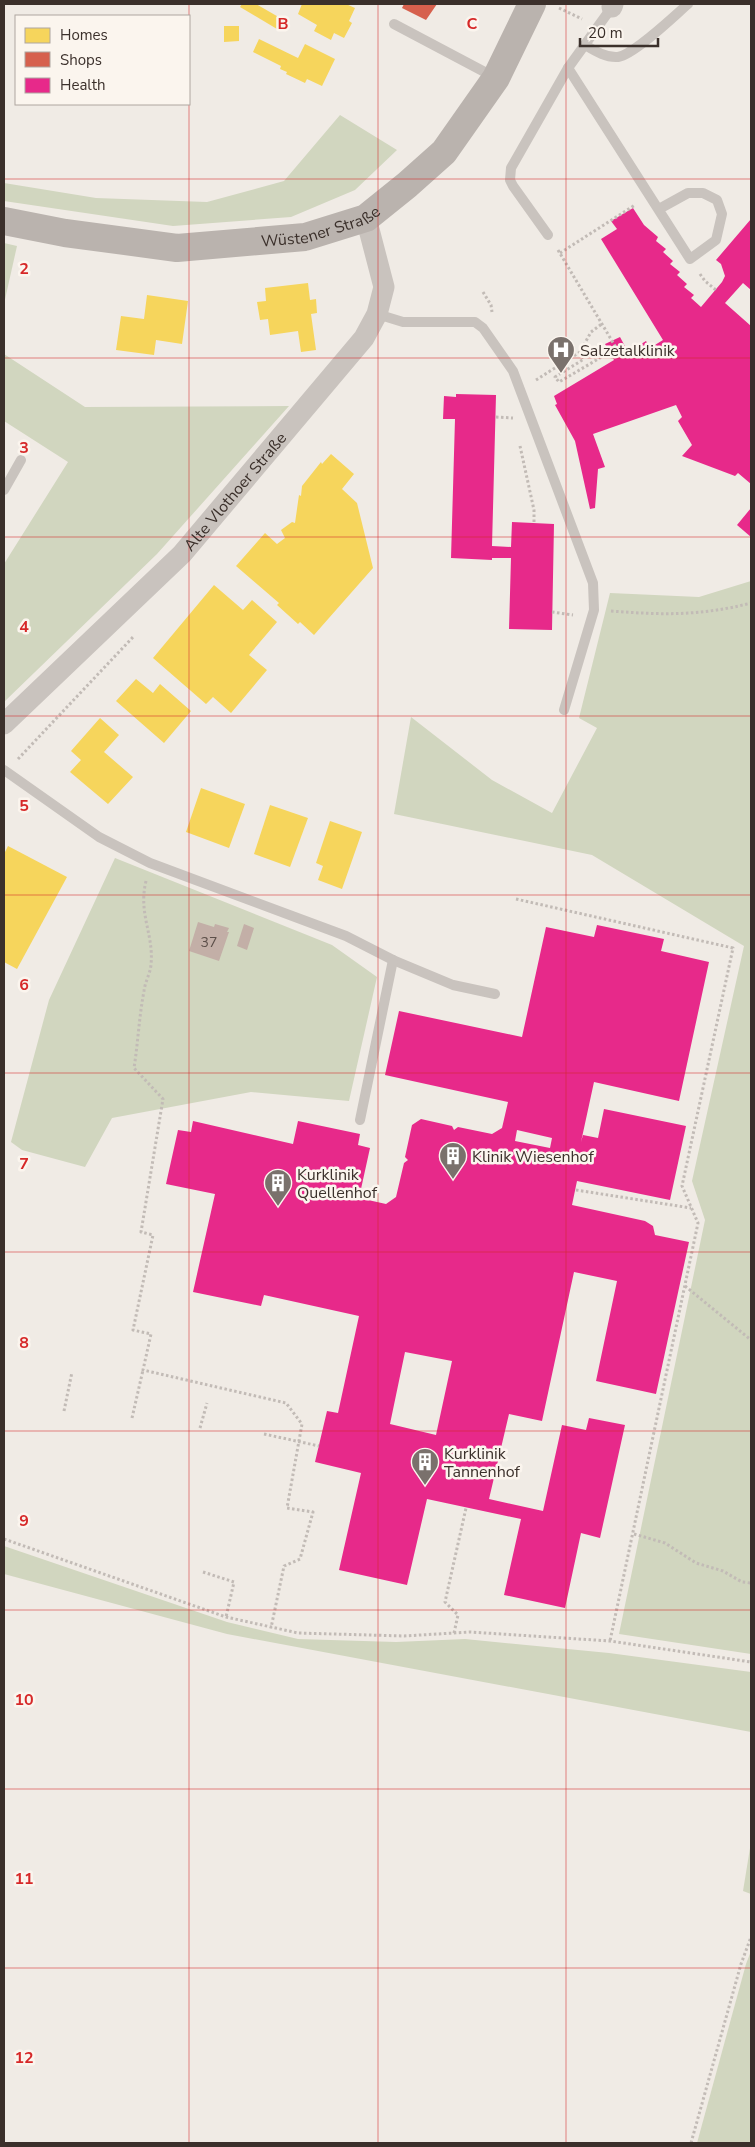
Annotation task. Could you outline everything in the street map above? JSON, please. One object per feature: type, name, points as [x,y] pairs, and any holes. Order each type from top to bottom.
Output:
[{"type":"main road","name":"Wüstener Straße","points":[[4,221],[65,233],[177,248],[305,237],[366,218],[444,152],[496,78],[532,4]]},
{"type":"street","name":"Alte Vlothoer Straße","points":[[4,724],[182,554],[364,338],[378,314],[384,287],[366,218]]},
{"type":"lane","points":[[585,45],[603,55],[618,57],[633,50],[688,4]]},
{"type":"lane","points":[[548,235],[513,186],[510,180],[511,168],[568,68],[612,5]]},
{"type":"lane","points":[[394,24],[496,78]]},
{"type":"lane","points":[[568,68],[690,259],[716,240],[722,214],[717,200],[703,193],[688,193],[659,209]]},
{"type":"lane","points":[[378,314],[403,322],[475,322],[483,328],[507,361],[521,390],[593,583],[594,610],[564,710]]},
{"type":"lane","points":[[4,490],[21,460]]},
{"type":"lane","points":[[5,771],[99,837],[150,863],[346,936],[392,960],[453,985],[495,994]]},
{"type":"lane","points":[[360,1120],[392,960]]},
{"type":"path","points":[[551,4],[596,26]]},
{"type":"path","points":[[560,253],[650,195]]},
{"type":"path","points":[[548,235],[603,323],[621,356]]},
{"type":"path","points":[[521,390],[580,352],[591,332],[603,323]]},
{"type":"path","points":[[580,352],[584,359],[555,376],[559,382],[617,348]]},
{"type":"path","points":[[514,418],[516,427]]},
{"type":"path","points":[[518,436],[534,510],[534,523]]},
{"type":"path","points":[[594,610],[688,614],[728,609],[751,603]]},
{"type":"path","points":[[5,771],[136,634]]},
{"type":"path","points":[[132,1418],[151,1334],[133,1330],[153,1235],[141,1232],[163,1099],[134,1068],[144,991],[151,966],[150,940],[144,920],[143,893],[150,863]]},
{"type":"path","points":[[516,899],[733,948],[682,1186],[698,1223],[610,1641]]},
{"type":"path","points":[[576,1190],[691,1208]]},
{"type":"path","points":[[685,1286],[751,1340]]},
{"type":"path","points":[[143,1370],[286,1403],[302,1424],[287,1508],[313,1512],[300,1559],[284,1566],[271,1628]]},
{"type":"path","points":[[64,1411],[72,1372]]},
{"type":"path","points":[[200,1428],[207,1403]]},
{"type":"path","points":[[264,1434],[318,1446]]},
{"type":"path","points":[[454,1633],[458,1615],[445,1602],[466,1508]]},
{"type":"path","points":[[634,1534],[665,1543],[696,1563],[723,1571],[742,1582],[751,1583]]},
{"type":"path","points":[[4,1539],[226,1617],[298,1633],[404,1636],[470,1632],[610,1641],[751,1662]]},
{"type":"path","points":[[203,1572],[234,1582],[226,1617]]},
{"type":"path","points":[[691,2143],[741,1964],[751,1937]]},
{"type":"green space","points":[[340,115],[397,150],[355,190],[291,217],[173,226],[4,201],[4,183],[96,198],[207,202],[284,181]]},
{"type":"green space","points":[[4,243],[17,246],[4,304]]},
{"type":"green space","points":[[4,354],[85,407],[289,406],[157,554],[4,702],[4,564],[68,462],[4,421]]},
{"type":"green space","points":[[751,581],[751,1654],[619,1634],[705,1220],[692,1181],[744,946],[592,855],[394,814],[411,717],[492,780],[552,813],[597,728],[579,718],[610,593],[699,597]]},
{"type":"green space","points":[[115,858],[332,945],[377,977],[349,1101],[251,1092],[112,1118],[85,1167],[22,1150],[11,1142],[49,1000]]},
{"type":"green space","points":[[4,1546],[227,1622],[298,1639],[396,1642],[465,1639],[609,1653],[751,1672],[751,1732],[227,1634],[4,1574]]},
{"type":"green space","points":[[751,1842],[751,1894],[743,1891]]},
{"type":"green space","points":[[751,1951],[751,2143],[697,2143],[746,1964]]},
{"type":"building: Homes","points":[[242,4],[256,4],[282,19],[277,29],[240,7]]},
{"type":"building: Homes","points":[[302,4],[346,4],[355,8],[349,21],[352,23],[344,38],[334,33],[331,40],[314,31],[317,25],[298,14]]},
{"type":"building: Homes","points":[[224,26],[239,26],[239,41],[224,42]]},
{"type":"building: Homes","points":[[259,39],[298,58],[305,44],[335,59],[322,86],[307,79],[305,83],[286,74],[287,72],[280,69],[281,66],[253,52]]},
{"type":"building: Homes","points":[[308,283],[310,300],[316,299],[317,313],[311,314],[316,350],[301,352],[298,331],[270,335],[268,319],[260,320],[257,302],[266,301],[265,288]]},
{"type":"building: Homes","points":[[147,295],[188,301],[182,344],[156,340],[154,355],[116,350],[121,316],[144,319]]},
{"type":"building: Homes","points":[[331,454],[354,474],[342,489],[357,503],[373,568],[314,635],[300,622],[298,624],[277,605],[279,603],[236,566],[265,533],[277,544],[285,538],[281,530],[292,522],[295,523],[302,486],[321,462],[322,464]]},
{"type":"building: Homes","points":[[214,585],[243,610],[252,600],[277,622],[249,655],[267,670],[231,713],[213,697],[206,704],[153,658]]},
{"type":"building: Homes","points":[[136,679],[153,693],[160,684],[191,711],[164,743],[116,701]]},
{"type":"building: Homes","points":[[100,718],[119,735],[104,752],[133,777],[108,804],[70,772],[81,760],[71,751]]},
{"type":"building: Homes","points":[[201,788],[245,804],[229,848],[186,832]]},
{"type":"building: Homes","points":[[270,805],[308,818],[290,867],[254,854]]},
{"type":"building: Homes","points":[[330,821],[362,832],[342,889],[318,880],[323,866],[316,863]]},
{"type":"building: Homes","points":[[8,846],[67,877],[17,969],[4,962],[4,854]]},
{"type":"building: Shops","points":[[404,4],[437,4],[426,20],[402,8]]},
{"type":"building: Health","points":[[633,208],[644,225],[658,237],[656,241],[666,249],[663,252],[673,261],[670,264],[680,272],[677,275],[687,284],[684,287],[694,295],[691,298],[701,307],[725,276],[721,264],[716,260],[751,219],[751,290],[743,283],[725,303],[751,326],[751,484],[738,473],[735,476],[682,456],[692,445],[678,421],[682,417],[676,405],[593,434],[605,467],[598,469],[595,508],[590,509],[575,441],[555,405],[557,404],[554,396],[614,360],[605,344],[620,337],[628,352],[646,341],[650,348],[663,340],[601,239],[617,229],[611,221]]},
{"type":"building: Health","points":[[456,394],[496,395],[492,546],[511,547],[512,522],[554,524],[552,630],[509,629],[511,558],[492,558],[492,560],[451,558],[455,419],[443,419],[444,396],[456,397]]},
{"type":"building: Health","points":[[751,508],[751,537],[737,525]]},
{"type":"building: Health","points":[[597,925],[664,939],[661,951],[709,962],[679,1101],[594,1082],[581,1142],[583,1135],[598,1138],[604,1109],[686,1126],[670,1200],[577,1181],[572,1205],[645,1221],[653,1226],[655,1235],[689,1242],[656,1394],[596,1381],[617,1281],[574,1272],[542,1421],[509,1414],[489,1499],[543,1511],[562,1425],[586,1430],[589,1418],[625,1425],[600,1538],[581,1533],[565,1608],[504,1595],[521,1519],[427,1499],[407,1585],[339,1570],[361,1473],[315,1462],[327,1411],[338,1413],[359,1316],[264,1295],[261,1306],[193,1292],[215,1194],[166,1184],[178,1130],[191,1132],[193,1121],[293,1144],[298,1121],[360,1134],[358,1145],[370,1148],[359,1198],[386,1204],[396,1197],[404,1163],[408,1160],[405,1157],[412,1125],[421,1119],[452,1126],[454,1130],[458,1127],[492,1134],[502,1128],[508,1102],[385,1075],[399,1011],[522,1037],[546,927],[594,937]],"holes":[[[517,1130],[552,1138],[550,1148],[515,1141]],[[405,1352],[452,1361],[436,1435],[390,1424]]]},
{"type":"building: Other","points":[[198,922],[214,927],[215,924],[229,928],[219,961],[189,951]]},
{"type":"building: Other","points":[[244,924],[254,928],[247,950],[237,946]]},
{"type":"place","name":"Salzetalklinik","points":[[561,374]]},
{"type":"place","name":"Klinik Wiesenhof","points":[[453,1180]]},
{"type":"place","name":"Kurklinik Quellenhof","points":[[278,1207]]},
{"type":"place","name":"Kurklinik Tannenhof","points":[[425,1486]]}]
